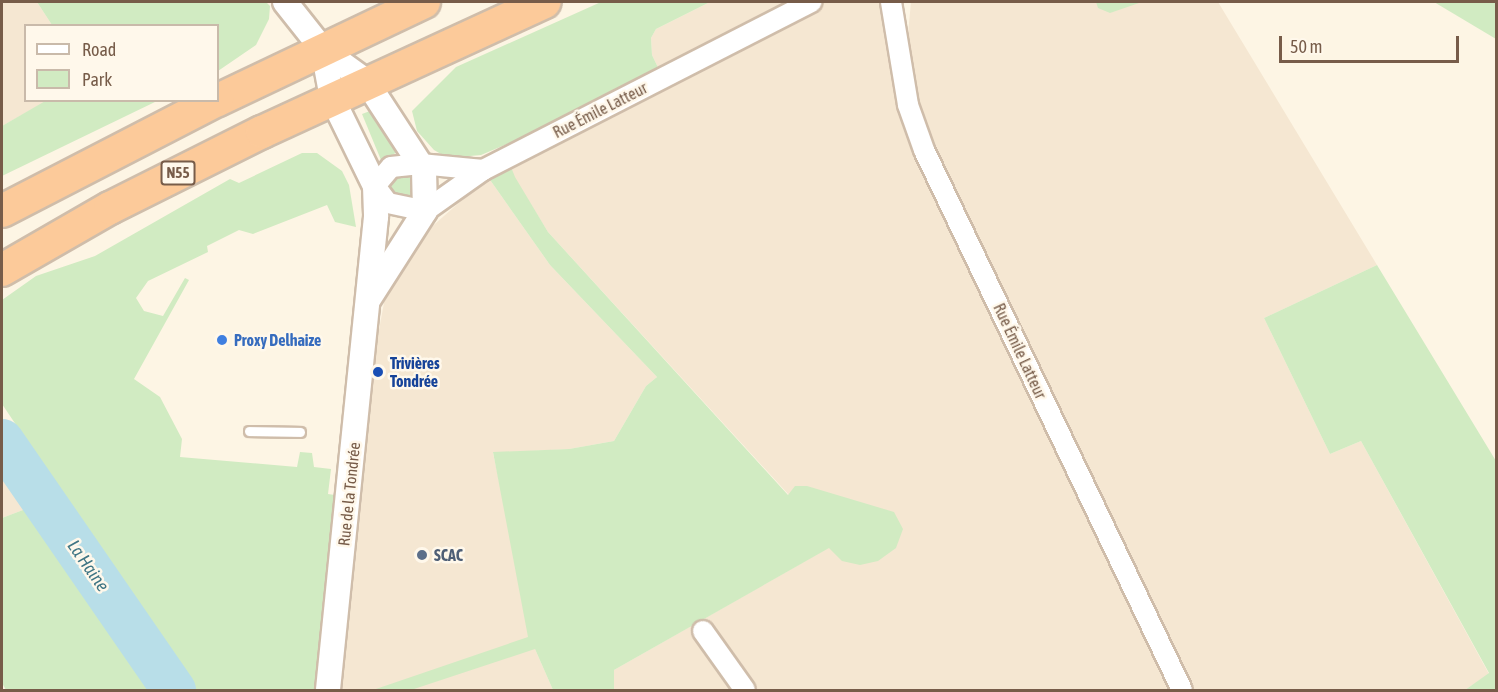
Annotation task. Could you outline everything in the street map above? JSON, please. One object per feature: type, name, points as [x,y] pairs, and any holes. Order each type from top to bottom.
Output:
[{"type":"highway","points":[[219,99],[424,2]]},
{"type":"highway","name":"N55","points":[[2,270],[110,208],[366,81],[544,2]]},
{"type":"highway","points":[[2,211],[213,102]]},
{"type":"street","points":[[285,2],[323,50],[366,81],[420,164],[426,187],[425,211],[388,203],[375,186],[391,167],[420,164],[483,170]]},
{"type":"street","name":"Rue Émile Latteur","points":[[425,211],[483,170],[812,2]]},
{"type":"street","name":"Rue Émile Latteur","points":[[891,2],[908,105],[924,150],[1182,690]]},
{"type":"street","name":"Rue de la Tondrée","points":[[323,50],[332,98],[375,186],[370,297],[328,690]]},
{"type":"street","name":"Rue de la Tondrée","points":[[370,297],[425,211]]},
{"type":"street","points":[[703,631],[745,690]]},
{"type":"lane","points":[[249,431],[300,432]]},
{"type":"shaded area","points":[[2,2],[37,2],[51,24],[24,24],[24,102],[45,102],[2,126]]},
{"type":"shaded area","points":[[710,2],[891,2],[899,35],[908,34],[911,2],[1218,2],[1377,265],[1264,318],[1330,454],[1361,441],[1489,674],[1465,690],[614,690],[614,670],[828,548],[789,495],[548,232],[514,177],[507,157],[663,78],[652,55],[651,38],[656,29]]},
{"type":"shaded area","points":[[488,177],[550,265],[657,377],[646,386],[614,441],[569,449],[493,453],[535,649],[553,690],[328,690],[348,497],[386,292],[427,231]]},
{"type":"shaded area","points":[[2,454],[36,505],[2,518]]},
{"type":"green space","points":[[37,2],[266,2],[270,6],[269,19],[256,45],[219,70],[219,24],[51,24]]},
{"type":"green space","points":[[601,2],[710,2],[656,29],[651,38],[652,55],[663,78],[481,155],[448,158],[434,150],[417,131],[412,111],[456,67]]},
{"type":"green space","points":[[1096,2],[1142,2],[1110,13],[1098,8]]},
{"type":"green space","points":[[1434,2],[1496,2],[1496,39]]},
{"type":"green space","points":[[44,102],[155,102],[2,176],[2,126]]},
{"type":"green space","points":[[370,111],[398,152],[381,160],[362,114]]},
{"type":"green space","points":[[302,153],[317,153],[342,171],[349,185],[356,227],[335,222],[327,205],[253,234],[239,230],[207,246],[208,252],[148,281],[136,298],[144,311],[163,316],[185,278],[189,280],[134,379],[160,397],[182,439],[180,457],[297,467],[300,452],[312,453],[314,467],[331,469],[328,494],[348,497],[328,690],[194,690],[2,404],[2,300],[36,276],[95,256],[230,179],[239,183]]},
{"type":"green space","points":[[507,157],[515,177],[548,232],[788,495],[795,486],[807,486],[894,512],[903,529],[896,548],[878,561],[860,565],[842,561],[829,548],[614,670],[614,690],[553,690],[535,649],[411,690],[373,690],[528,637],[493,452],[569,449],[614,441],[646,386],[657,377],[550,265],[488,177]]},
{"type":"green space","points":[[402,173],[411,177],[415,186],[411,195],[402,199],[393,195],[389,186],[393,177]]},
{"type":"green space","points":[[1377,265],[1496,461],[1496,690],[1465,690],[1489,673],[1361,441],[1330,454],[1264,318]]},
{"type":"green space","points":[[36,505],[162,690],[6,690],[2,683],[2,518]]},
{"type":"waterway","name":"La Haine","points":[[2,441],[174,690]]},
{"type":"place","name":"Proxy Delhaize","points":[[222,340]]},
{"type":"place","name":"Trivières Tondrée","points":[[378,372]]},
{"type":"place","name":"SCAC","points":[[422,555]]}]
